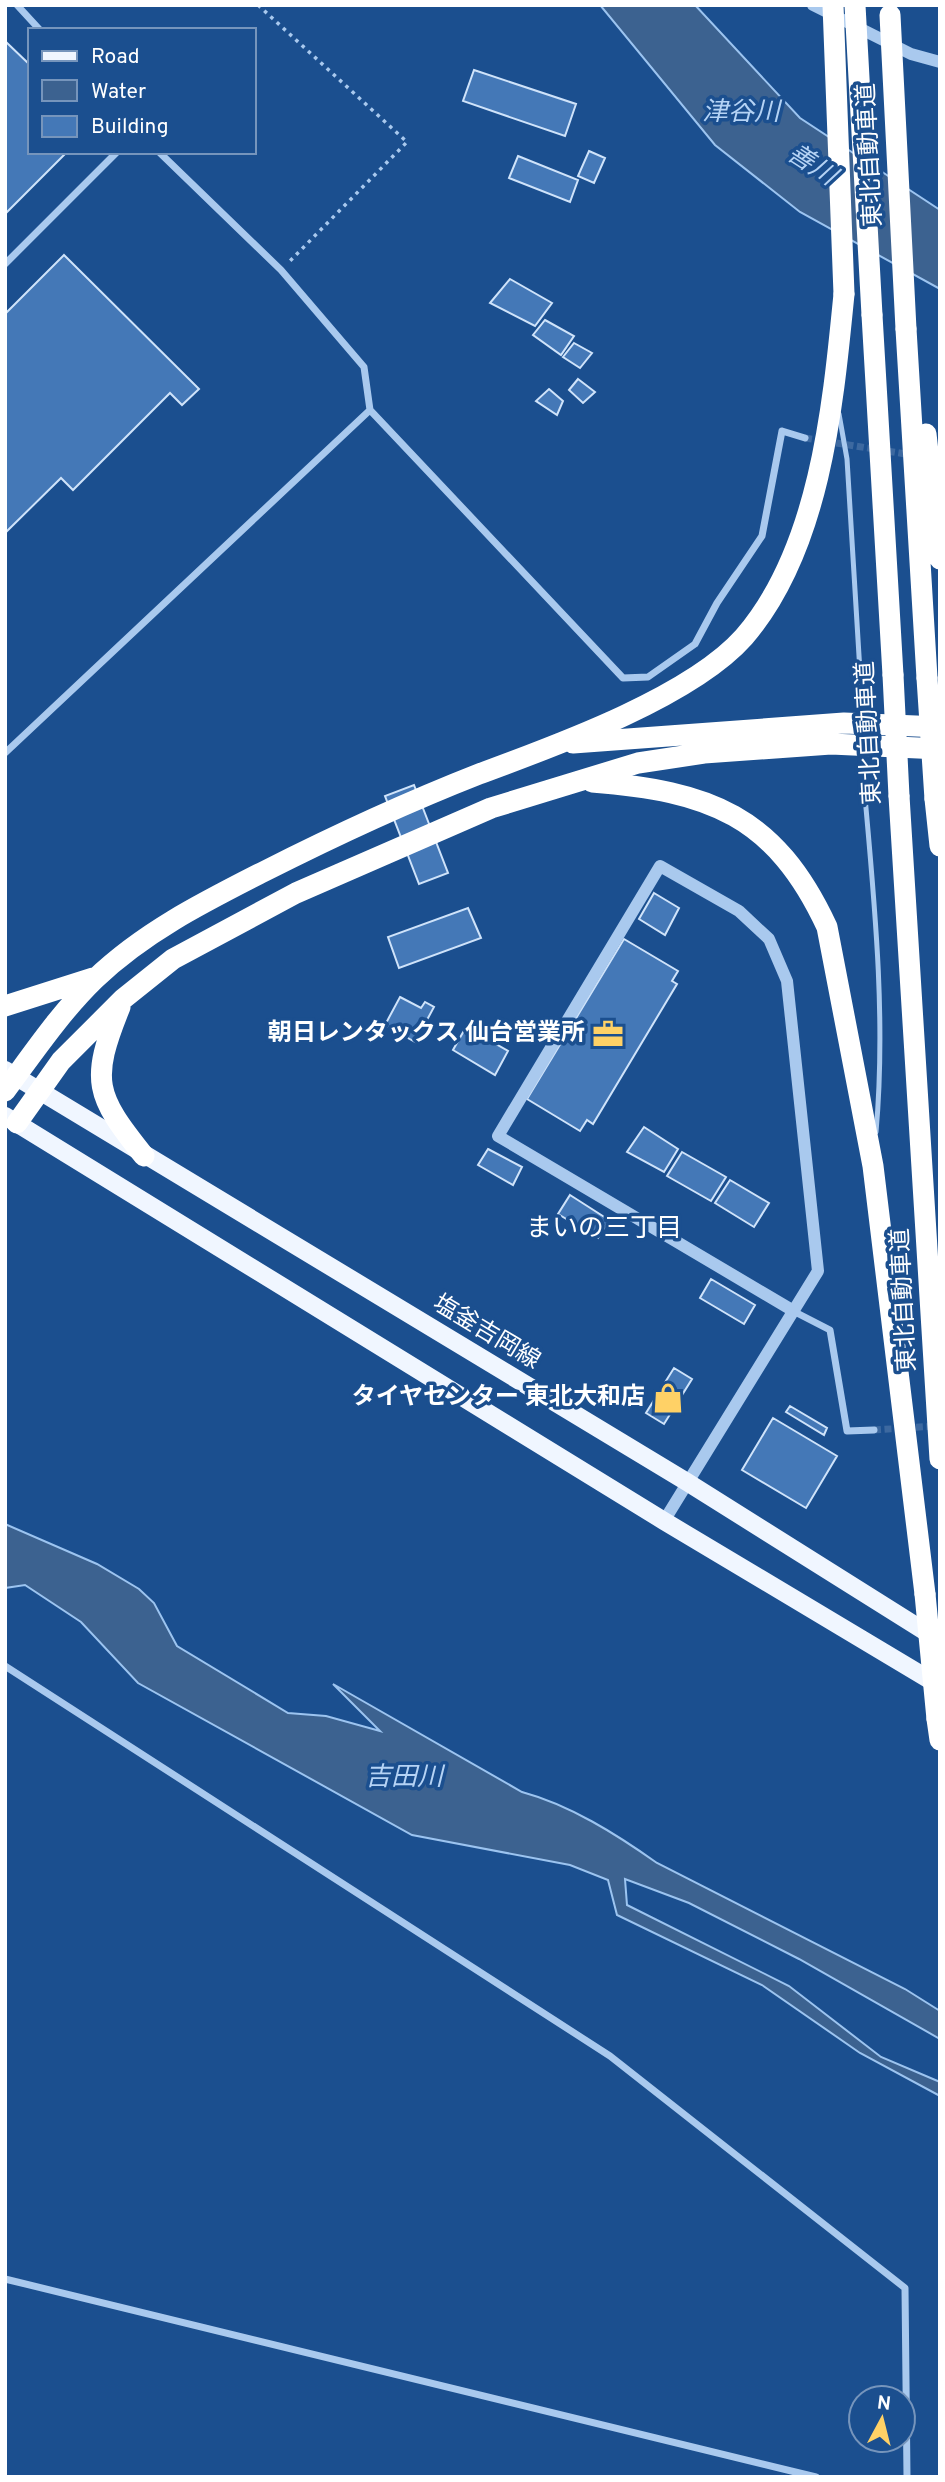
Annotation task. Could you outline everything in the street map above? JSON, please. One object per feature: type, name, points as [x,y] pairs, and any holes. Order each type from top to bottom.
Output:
[{"type":"highway","points":[[9,1079],[65,1010],[98,976],[177,916],[405,803],[560,744],[708,668],[743,638],[770,601],[791,563],[806,516],[833,386],[844,294],[833,5]]},
{"type":"highway","name":"東北自動車道","points":[[855,5],[899,796],[940,1459]]},
{"type":"highway","name":"東北自動車道","points":[[890,10],[906,329],[940,846]]},
{"type":"highway","points":[[906,329],[923,413],[940,559]]},
{"type":"highway","points":[[560,744],[844,723],[940,727]]},
{"type":"highway","points":[[11,1120],[40,1092],[61,1061],[123,999],[173,959],[296,893],[491,808],[638,763],[704,752],[831,744],[940,749]]},
{"type":"highway","points":[[576,781],[634,785],[680,794],[755,828],[786,856],[810,890],[827,927],[873,1166],[925,1594],[938,1729]]},
{"type":"highway","points":[[5,1006],[98,976]]},
{"type":"highway","points":[[123,999],[104,1047],[99,1079],[114,1119],[144,1156]]},
{"type":"main road","name":"塩釜吉岡線","points":[[9,1079],[40,1092],[687,1482],[940,1640]]},
{"type":"main road","points":[[11,1120],[664,1521],[940,1686]]},
{"type":"street","points":[[17,5],[38,28]]},
{"type":"street","points":[[813,5],[911,54],[940,62]]},
{"type":"street","points":[[5,264],[115,154]]},
{"type":"street","points":[[161,154],[281,270],[364,367],[370,410],[623,678],[648,677],[695,644],[717,603],[762,536],[782,431],[805,438]]},
{"type":"street","points":[[5,753],[370,410]]},
{"type":"street","points":[[664,1521],[792,1310],[818,1271],[787,981],[769,939],[739,911],[660,866],[498,1136],[792,1310],[830,1330],[848,1431],[874,1430]]},
{"type":"street","points":[[5,1666],[610,2056],[905,2288],[907,2477]]},
{"type":"street","points":[[5,2279],[816,2477]]},
{"type":"lane","points":[[833,386],[847,459],[865,797],[876,921],[881,1077],[873,1166]]},
{"type":"path","points":[[258,5],[407,142],[281,270]]},
{"type":"water","name":"津谷川","points":[[600,5],[695,5],[800,118],[940,210],[940,289],[800,212],[715,145]]},
{"type":"water","name":"吉田川","points":[[5,1524],[97,1564],[139,1589],[154,1603],[177,1646],[288,1713],[326,1716],[380,1731],[333,1684],[522,1792],[558,1804],[609,1831],[657,1863],[905,1989],[940,2011],[940,2039],[799,1959],[689,1903],[625,1879],[627,1905],[789,1986],[881,2057],[940,2082],[940,2096],[860,2053],[762,1985],[617,1915],[608,1880],[570,1865],[412,1835],[138,1683],[81,1622],[25,1585],[5,1588]]},
{"type":"building","points":[[5,41],[28,63],[28,154],[65,154],[5,214]]},
{"type":"building","points":[[474,70],[576,104],[565,136],[463,101]]},
{"type":"building","points":[[589,151],[605,158],[594,183],[578,176]]},
{"type":"building","points":[[518,156],[578,180],[570,202],[509,178]]},
{"type":"building","points":[[64,255],[199,389],[182,405],[170,393],[73,490],[61,478],[5,533],[5,314]]},
{"type":"building","points":[[510,279],[552,303],[535,326],[490,303]]},
{"type":"building","points":[[545,320],[574,336],[561,355],[533,335]]},
{"type":"building","points":[[574,343],[592,353],[580,368],[563,357]]},
{"type":"building","points":[[578,379],[595,392],[583,403],[569,390]]},
{"type":"building","points":[[549,389],[563,401],[557,415],[536,401]]},
{"type":"building","points":[[414,785],[448,873],[419,884],[385,796]]},
{"type":"building","points":[[654,893],[679,908],[665,935],[639,919]]},
{"type":"building","points":[[468,908],[481,938],[399,968],[388,937]]},
{"type":"building","points":[[624,939],[678,971],[672,981],[677,984],[593,1124],[587,1120],[580,1131],[527,1099]]},
{"type":"building","points":[[400,997],[421,1008],[425,1002],[434,1007],[415,1042],[385,1025]]},
{"type":"building","points":[[466,1027],[508,1051],[495,1075],[453,1050]]},
{"type":"building","points":[[644,1127],[678,1149],[664,1172],[627,1152]]},
{"type":"building","points":[[488,1149],[522,1167],[513,1185],[478,1165]]},
{"type":"building","points":[[682,1152],[726,1177],[711,1201],[667,1176]]},
{"type":"building","points":[[730,1180],[769,1203],[754,1227],[715,1203]]},
{"type":"building","points":[[570,1195],[609,1220],[598,1238],[558,1214]]},
{"type":"building","points":[[711,1279],[755,1305],[744,1324],[700,1298]]},
{"type":"building","points":[[674,1368],[692,1379],[664,1424],[646,1413]]},
{"type":"building","points":[[790,1406],[827,1428],[824,1435],[786,1412]]},
{"type":"building","points":[[773,1418],[837,1456],[806,1508],[742,1470]]},
{"type":"tunnel","points":[[805,438],[912,455]]},
{"type":"tunnel","points":[[874,1430],[936,1426]]},
{"type":"place","name":"朝日レンタックス 仙台営業所","points":[[608,1034]]},
{"type":"place","name":"タイヤセンター 東北大和店","points":[[668,1398]]},
{"type":"district","name":"まいの三丁目","points":[[604,1229]]},
{"type":"water label","name":"善川","points":[[811,166]]}]
